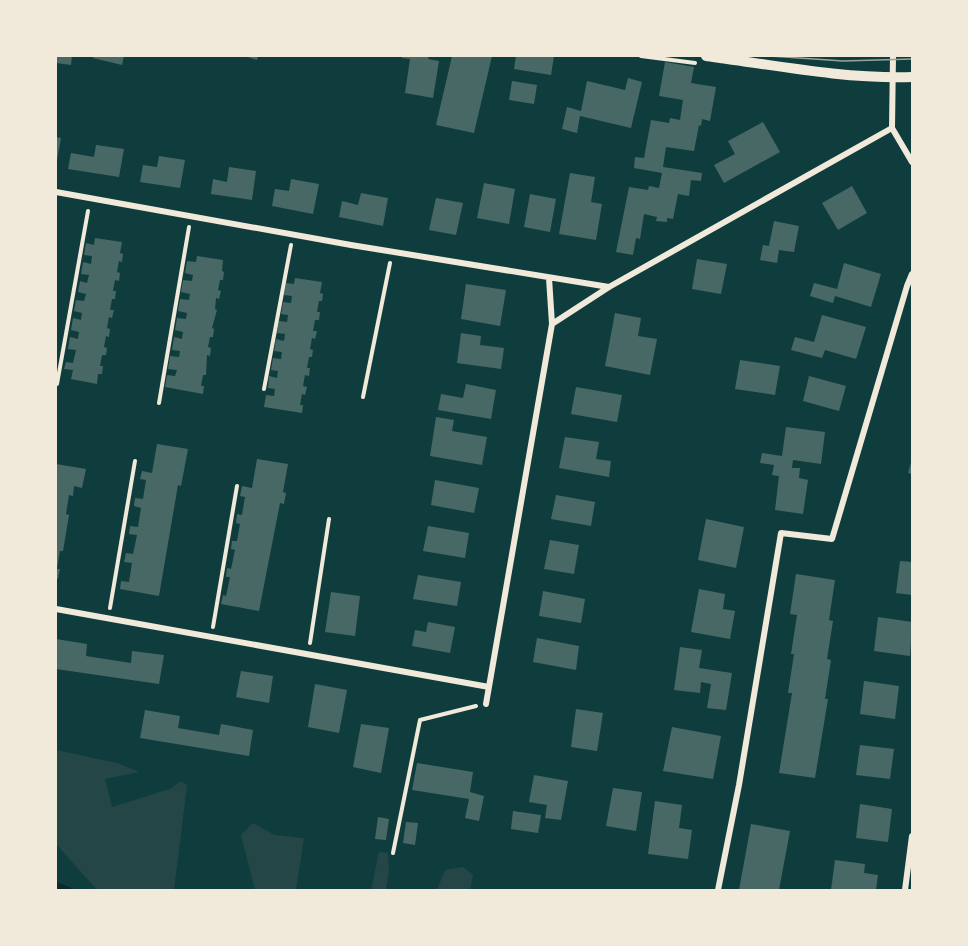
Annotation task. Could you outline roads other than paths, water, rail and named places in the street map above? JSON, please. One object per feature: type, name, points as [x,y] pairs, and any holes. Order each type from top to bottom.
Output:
[{"type":"street","points":[[706,56],[796,69],[893,78],[912,77]]},
{"type":"street","points":[[893,56],[892,128],[912,162]]},
{"type":"street","points":[[552,324],[609,287],[892,128]]},
{"type":"street","points":[[56,192],[351,245],[609,287]]},
{"type":"street","points":[[718,890],[739,785],[781,533],[832,538],[904,294],[912,274]]},
{"type":"street","points":[[486,704],[552,324],[549,278]]},
{"type":"street","points":[[56,609],[489,687]]},
{"type":"street","points":[[905,891],[912,836]]},
{"type":"waterway","points":[[56,885],[69,890]]},
{"type":"tram line","points":[[770,56],[843,61],[912,59]]}]
